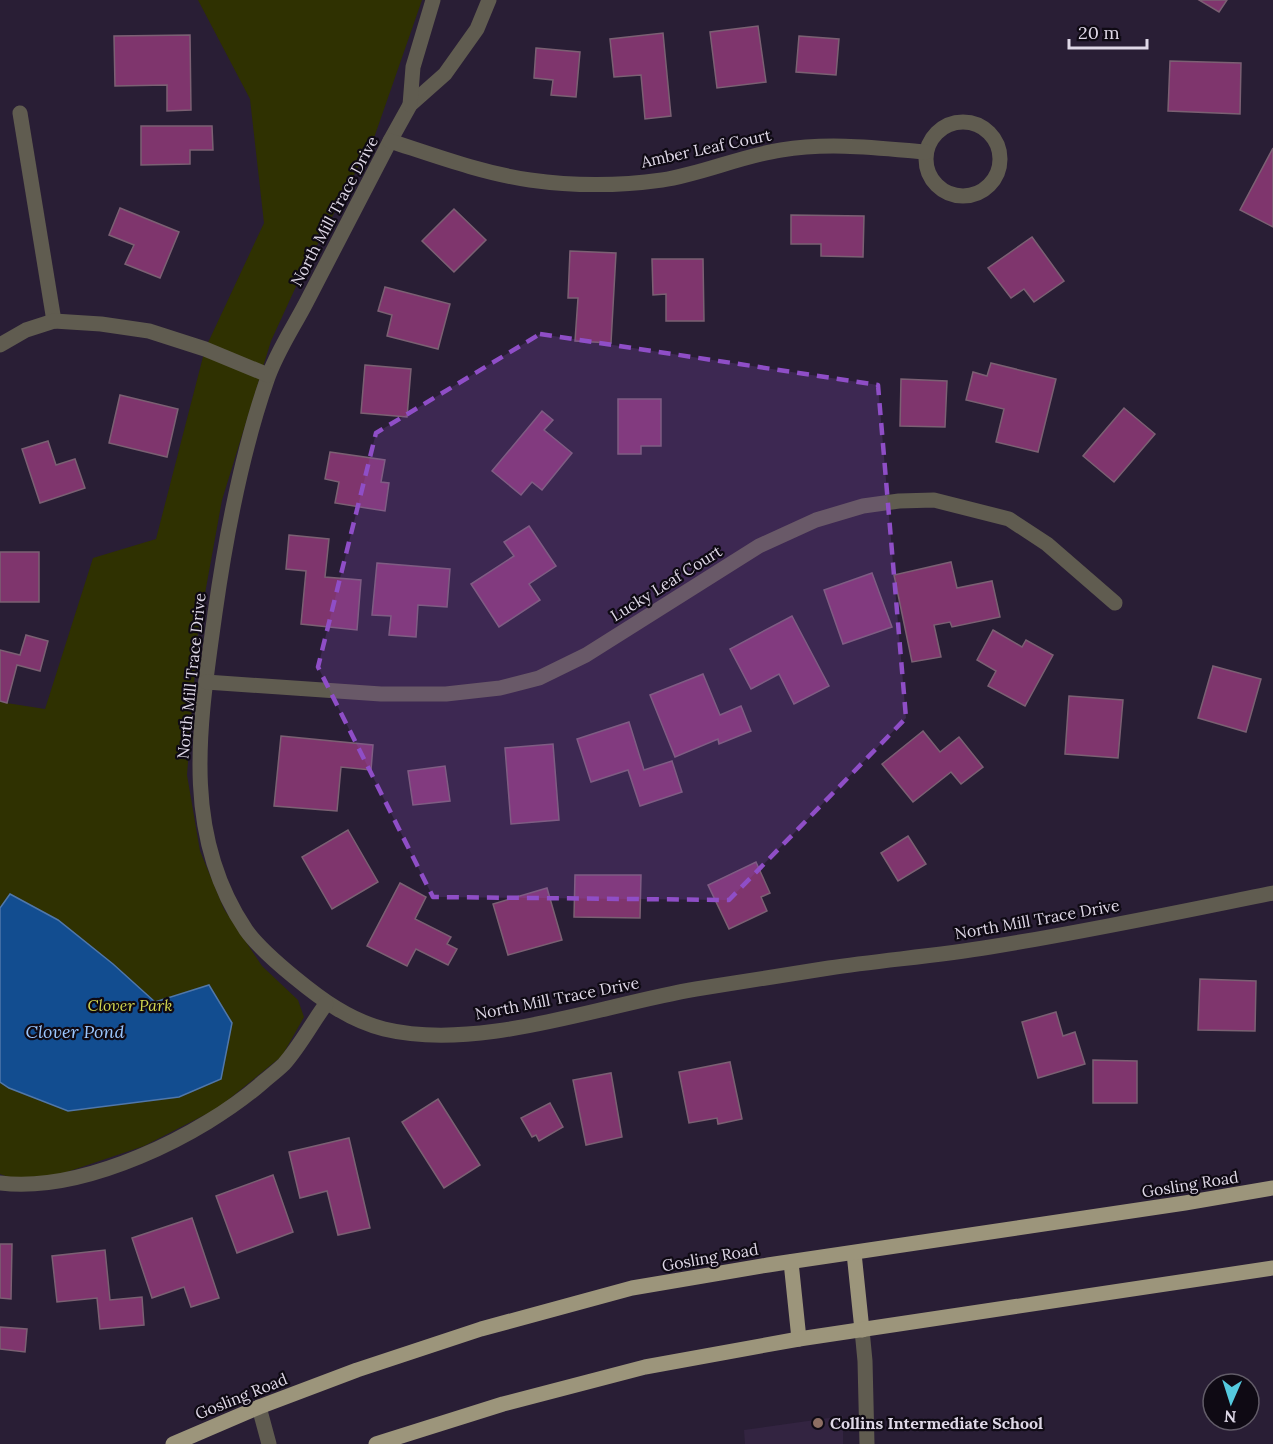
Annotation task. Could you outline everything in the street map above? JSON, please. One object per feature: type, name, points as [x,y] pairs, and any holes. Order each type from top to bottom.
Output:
[{"type":"main road","name":"Gosling Road","points":[[173,1444],[259,1407],[357,1370],[491,1326],[632,1288],[1273,1188]]},
{"type":"main road","points":[[854,1253],[862,1330]]},
{"type":"main road","points":[[791,1262],[799,1339]]},
{"type":"main road","points":[[376,1444],[503,1404],[645,1367],[799,1339],[1273,1268]]},
{"type":"street","name":"North Mill Trace Drive","points":[[410,105],[413,67],[433,0]]},
{"type":"street","name":"North Mill Trace Drive","points":[[489,0],[477,29],[445,74],[410,105],[390,141],[268,375],[242,466],[224,554],[206,682],[200,733],[199,779],[205,825],[214,862],[229,898],[248,932],[279,965],[326,1004],[355,1019],[385,1029],[449,1035],[503,1030],[688,990],[989,947],[1273,893]]},
{"type":"street","points":[[20,113],[54,321]]},
{"type":"street","points":[[972,123],[983,127],[992,135],[998,146],[999,170],[984,190],[973,195],[954,194],[938,186],[930,176],[926,165],[926,152],[930,140],[948,124],[972,123]]},
{"type":"street","name":"Amber Leaf Court","points":[[390,141],[483,170],[530,180],[582,184],[663,179],[779,150],[816,146],[872,147],[926,152]]},
{"type":"street","points":[[0,345],[26,330],[54,321],[101,324],[149,331],[205,349],[268,375]]},
{"type":"street","name":"Lucky Leaf Court","points":[[206,682],[381,694],[446,694],[500,688],[539,678],[586,656],[759,546],[816,520],[863,506],[899,501],[934,500],[1009,519],[1047,544],[1115,603]]},
{"type":"street","points":[[0,1183],[48,1183],[86,1174],[140,1157],[190,1132],[240,1102],[284,1064],[326,1004]]},
{"type":"street","points":[[862,1330],[867,1444]]},
{"type":"street","points":[[259,1407],[269,1444]]},
{"type":"highlighted area","points":[[540,334],[878,385],[906,718],[729,900],[433,897],[318,667],[376,433]]},
{"type":"shaded area","name":"Collins Intermediate School","points":[[843,1416],[843,1444],[745,1444],[744,1430]]},
{"type":"green space","name":"Clover Park","points":[[198,0],[422,0],[375,135],[299,280],[271,341],[222,500],[198,632],[187,775],[200,851],[224,909],[262,966],[298,1000],[304,1017],[282,1056],[218,1108],[144,1146],[55,1176],[11,1178],[0,1174],[0,702],[45,709],[93,558],[156,539],[205,349],[264,223],[250,99]]},
{"type":"water","name":"Clover Pond","points":[[10,894],[58,920],[113,964],[155,1002],[209,985],[232,1023],[221,1079],[179,1097],[68,1111],[9,1088],[0,1082],[0,908]]},
{"type":"building","points":[[1199,0],[1227,0],[1219,12]]},
{"type":"building","points":[[758,26],[766,82],[717,88],[710,32]]},
{"type":"building","points":[[663,33],[671,116],[645,119],[641,75],[614,77],[610,39]]},
{"type":"building","points":[[190,35],[191,110],[167,111],[167,85],[115,86],[114,36]]},
{"type":"building","points":[[799,36],[839,39],[836,75],[796,72]]},
{"type":"building","points":[[536,48],[580,52],[576,97],[551,95],[553,80],[534,78]]},
{"type":"building","points":[[1170,61],[1241,63],[1240,114],[1168,111]]},
{"type":"building","points":[[141,126],[212,126],[213,150],[190,150],[190,164],[141,165]]},
{"type":"building","points":[[1273,148],[1273,227],[1240,210]]},
{"type":"building","points":[[120,208],[179,232],[160,278],[125,264],[134,245],[109,235]]},
{"type":"building","points":[[454,209],[486,240],[454,272],[422,241]]},
{"type":"building","points":[[791,215],[864,216],[863,257],[821,256],[821,244],[791,244]]},
{"type":"building","points":[[1032,237],[1064,281],[1034,302],[1024,289],[1011,298],[988,268]]},
{"type":"building","points":[[570,251],[616,253],[611,343],[575,341],[578,298],[568,298]]},
{"type":"building","points":[[652,259],[703,259],[704,321],[666,321],[666,294],[653,295]]},
{"type":"building","points":[[385,287],[450,304],[438,349],[387,336],[392,315],[378,311]]},
{"type":"building","points":[[991,363],[1056,379],[1038,452],[996,442],[1004,409],[966,400],[973,372],[987,376]]},
{"type":"building","points":[[365,365],[411,369],[407,417],[361,413]]},
{"type":"building","points":[[901,379],[947,381],[945,427],[900,426]]},
{"type":"building","points":[[120,395],[178,409],[167,457],[109,443]]},
{"type":"building","points":[[618,399],[661,399],[661,446],[641,446],[641,454],[618,454]]},
{"type":"building","points":[[1124,408],[1155,434],[1114,482],[1083,456]]},
{"type":"building","points":[[542,411],[553,420],[544,430],[572,453],[542,490],[532,482],[521,495],[492,471]]},
{"type":"building","points":[[48,441],[56,465],[75,459],[85,488],[40,503],[22,449]]},
{"type":"building","points":[[330,452],[385,460],[381,482],[389,483],[385,511],[335,503],[339,482],[325,479]]},
{"type":"building","points":[[529,526],[556,566],[529,584],[540,600],[499,627],[471,584],[514,556],[504,542]]},
{"type":"building","points":[[289,535],[329,539],[325,577],[361,580],[357,630],[301,624],[306,571],[286,569]]},
{"type":"building","points":[[0,552],[39,552],[39,602],[0,602]]},
{"type":"building","points":[[951,562],[957,588],[992,581],[1000,617],[952,627],[950,622],[934,625],[941,657],[912,662],[894,575]]},
{"type":"building","points":[[377,563],[450,569],[447,607],[418,605],[416,637],[389,635],[391,616],[372,615]]},
{"type":"building","points":[[872,573],[892,627],[843,644],[824,590]]},
{"type":"building","points":[[792,616],[829,686],[794,704],[779,674],[751,689],[730,649]]},
{"type":"building","points":[[993,630],[1022,647],[1026,640],[1053,655],[1025,706],[988,686],[996,671],[977,660]]},
{"type":"building","points":[[26,635],[48,641],[40,671],[17,665],[7,703],[0,701],[0,650],[20,655]]},
{"type":"building","points":[[1213,666],[1261,679],[1246,732],[1198,718]]},
{"type":"building","points":[[703,674],[720,715],[741,706],[751,731],[719,744],[718,739],[675,757],[650,695]]},
{"type":"building","points":[[1069,696],[1123,700],[1118,758],[1065,754]]},
{"type":"building","points":[[629,722],[644,770],[672,761],[682,792],[640,806],[628,770],[591,782],[577,739]]},
{"type":"building","points":[[923,731],[940,752],[959,737],[983,767],[961,784],[951,772],[913,802],[882,764]]},
{"type":"building","points":[[281,736],[373,745],[371,770],[341,767],[337,811],[274,806]]},
{"type":"building","points":[[553,744],[559,820],[511,824],[505,748]]},
{"type":"building","points":[[445,766],[450,801],[413,805],[408,771]]},
{"type":"building","points":[[348,830],[378,882],[332,909],[302,857]]},
{"type":"building","points":[[908,836],[926,864],[898,881],[881,853]]},
{"type":"building","points":[[756,862],[770,893],[761,897],[767,911],[729,929],[708,885]]},
{"type":"building","points":[[575,875],[641,875],[640,918],[574,917]]},
{"type":"building","points":[[400,883],[426,897],[415,919],[451,937],[447,944],[457,949],[448,965],[416,949],[407,966],[367,946]]},
{"type":"building","points":[[547,888],[562,940],[508,955],[493,904]]},
{"type":"building","points":[[1200,979],[1256,981],[1255,1031],[1198,1030]]},
{"type":"building","points":[[1056,1012],[1063,1036],[1075,1032],[1085,1064],[1038,1078],[1022,1022]]},
{"type":"building","points":[[1093,1060],[1137,1061],[1137,1103],[1093,1103]]},
{"type":"building","points":[[730,1062],[742,1119],[718,1124],[717,1118],[689,1123],[679,1072]]},
{"type":"building","points":[[611,1073],[622,1137],[586,1145],[573,1080]]},
{"type":"building","points":[[438,1099],[480,1165],[444,1188],[402,1122]]},
{"type":"building","points":[[550,1103],[563,1127],[539,1141],[536,1135],[532,1137],[521,1118]]},
{"type":"building","points":[[349,1138],[370,1228],[338,1235],[327,1191],[300,1198],[289,1152]]},
{"type":"building","points":[[273,1175],[293,1232],[237,1253],[216,1196]]},
{"type":"building","points":[[192,1218],[219,1298],[191,1307],[184,1287],[152,1298],[132,1238]]},
{"type":"building","points":[[0,1244],[12,1244],[11,1299],[0,1298]]},
{"type":"building","points":[[105,1250],[110,1300],[142,1297],[144,1325],[100,1329],[97,1298],[57,1302],[52,1256]]},
{"type":"building","points":[[0,1327],[27,1329],[25,1352],[0,1349]]},
{"type":"place","name":"Collins Intermediate School","points":[[818,1423]]}]
